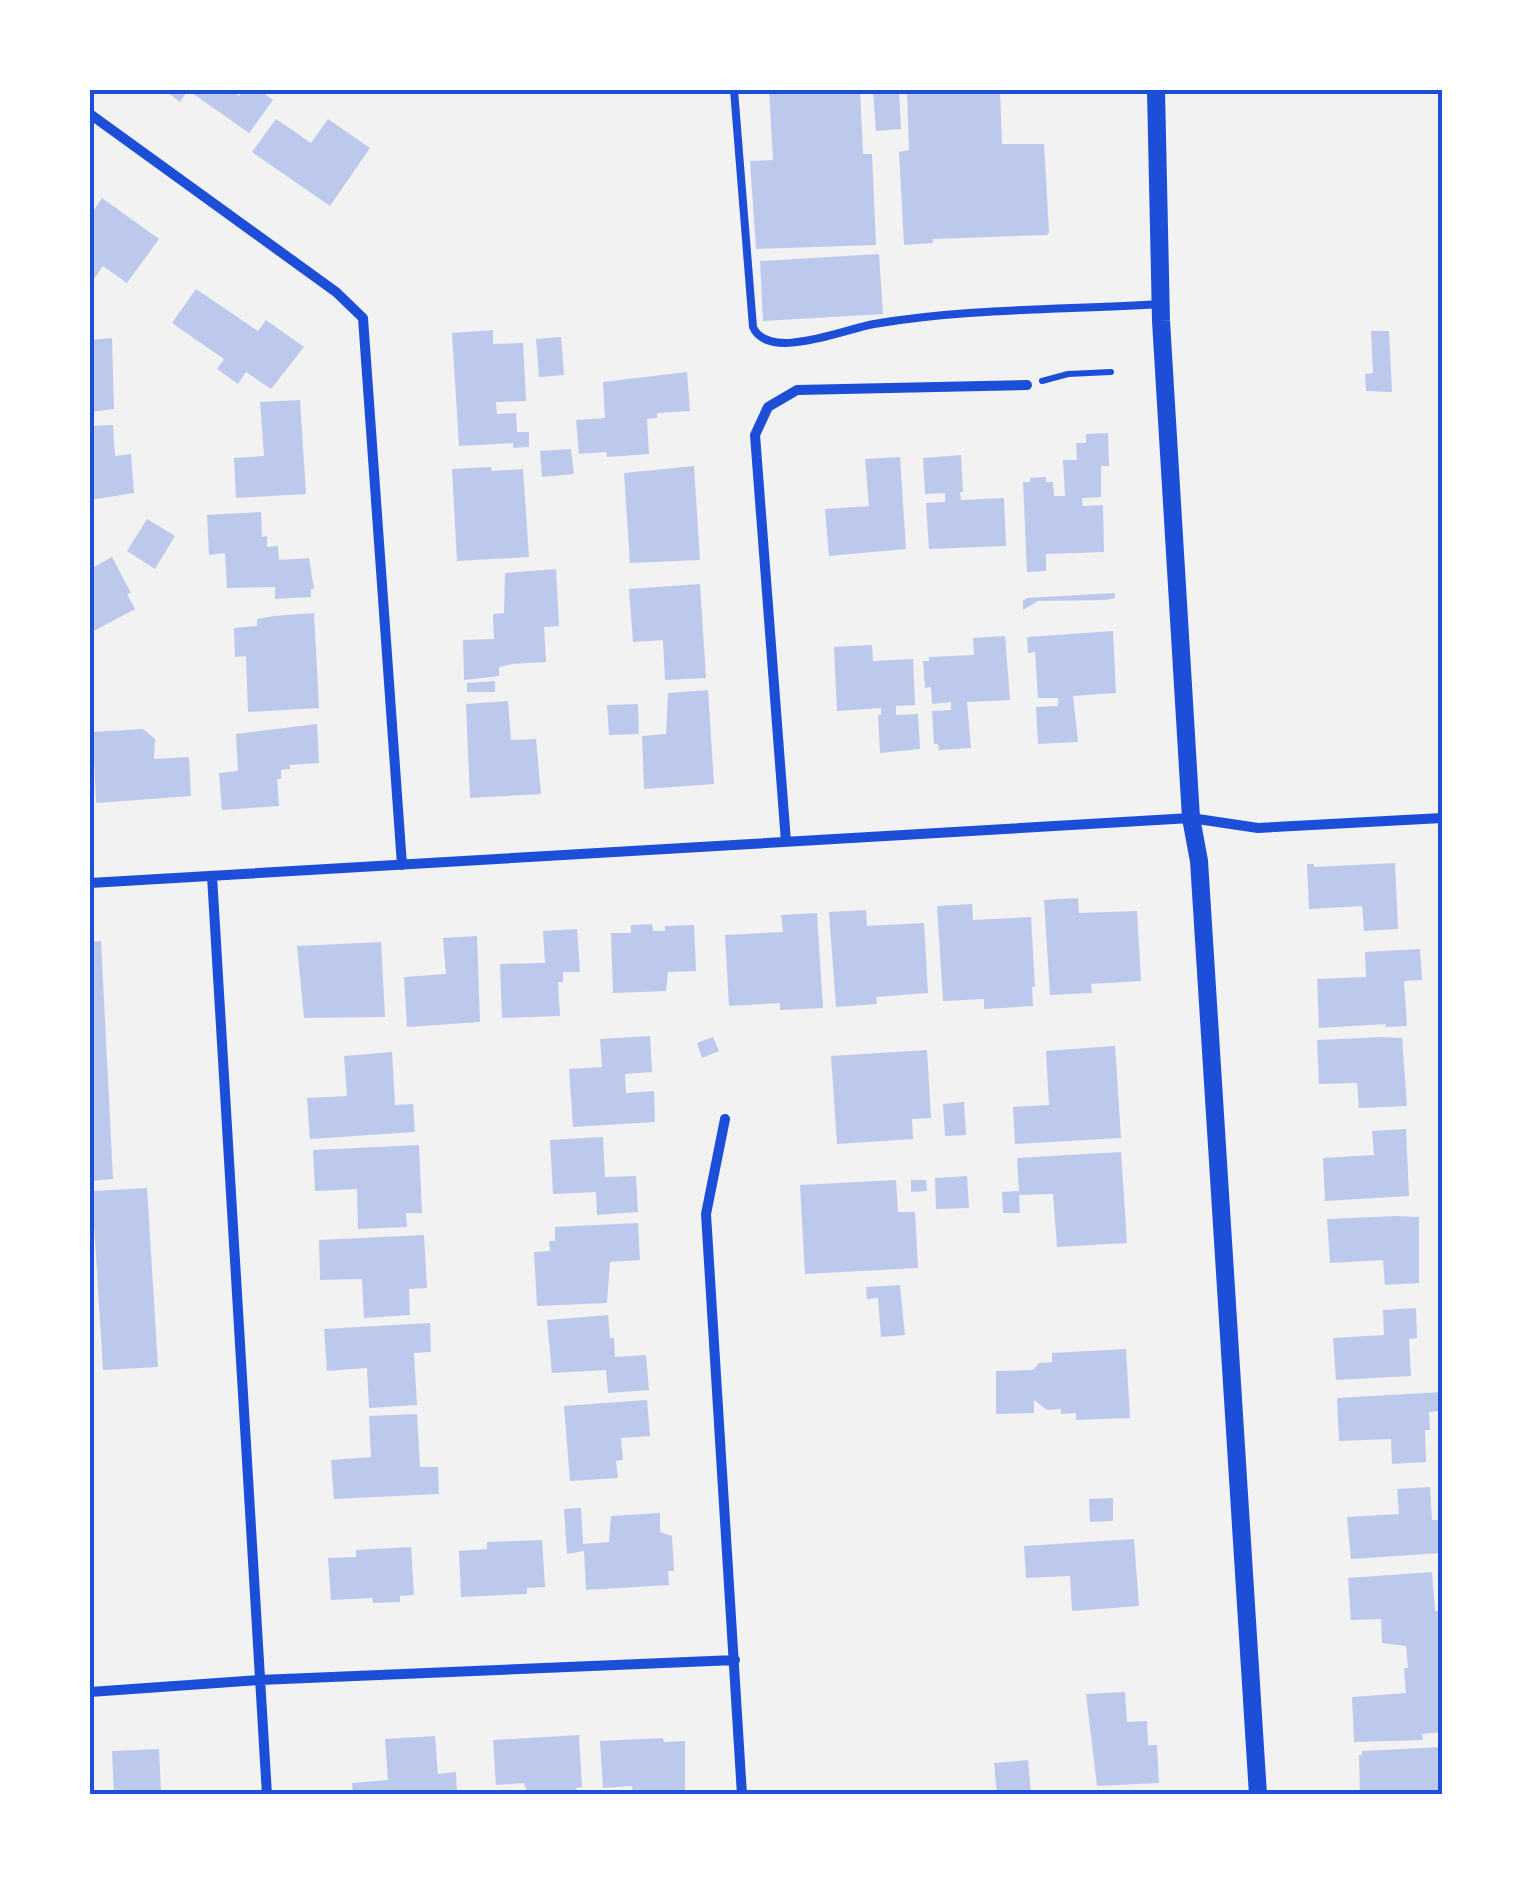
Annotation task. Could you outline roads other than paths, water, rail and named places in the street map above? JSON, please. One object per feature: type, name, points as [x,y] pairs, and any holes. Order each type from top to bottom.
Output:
[{"type":"street","points":[[1156,90],[1161,304],[1191,818],[1200,881],[1258,1795]]},
{"type":"street","points":[[90,114],[336,292],[364,318],[402,865]]},
{"type":"street","points":[[786,842],[755,435],[768,407],[798,390],[1026,386]]},
{"type":"street","points":[[90,883],[1191,818],[1258,828],[1442,818]]},
{"type":"street","points":[[212,876],[267,1795]]},
{"type":"street","points":[[725,1119],[706,1214],[742,1795]]},
{"type":"street","points":[[90,1692],[260,1680],[735,1660]]},
{"type":"lane","points":[[734,90],[753,327],[755,334],[766,342],[784,344],[876,324],[1161,304]]}]
